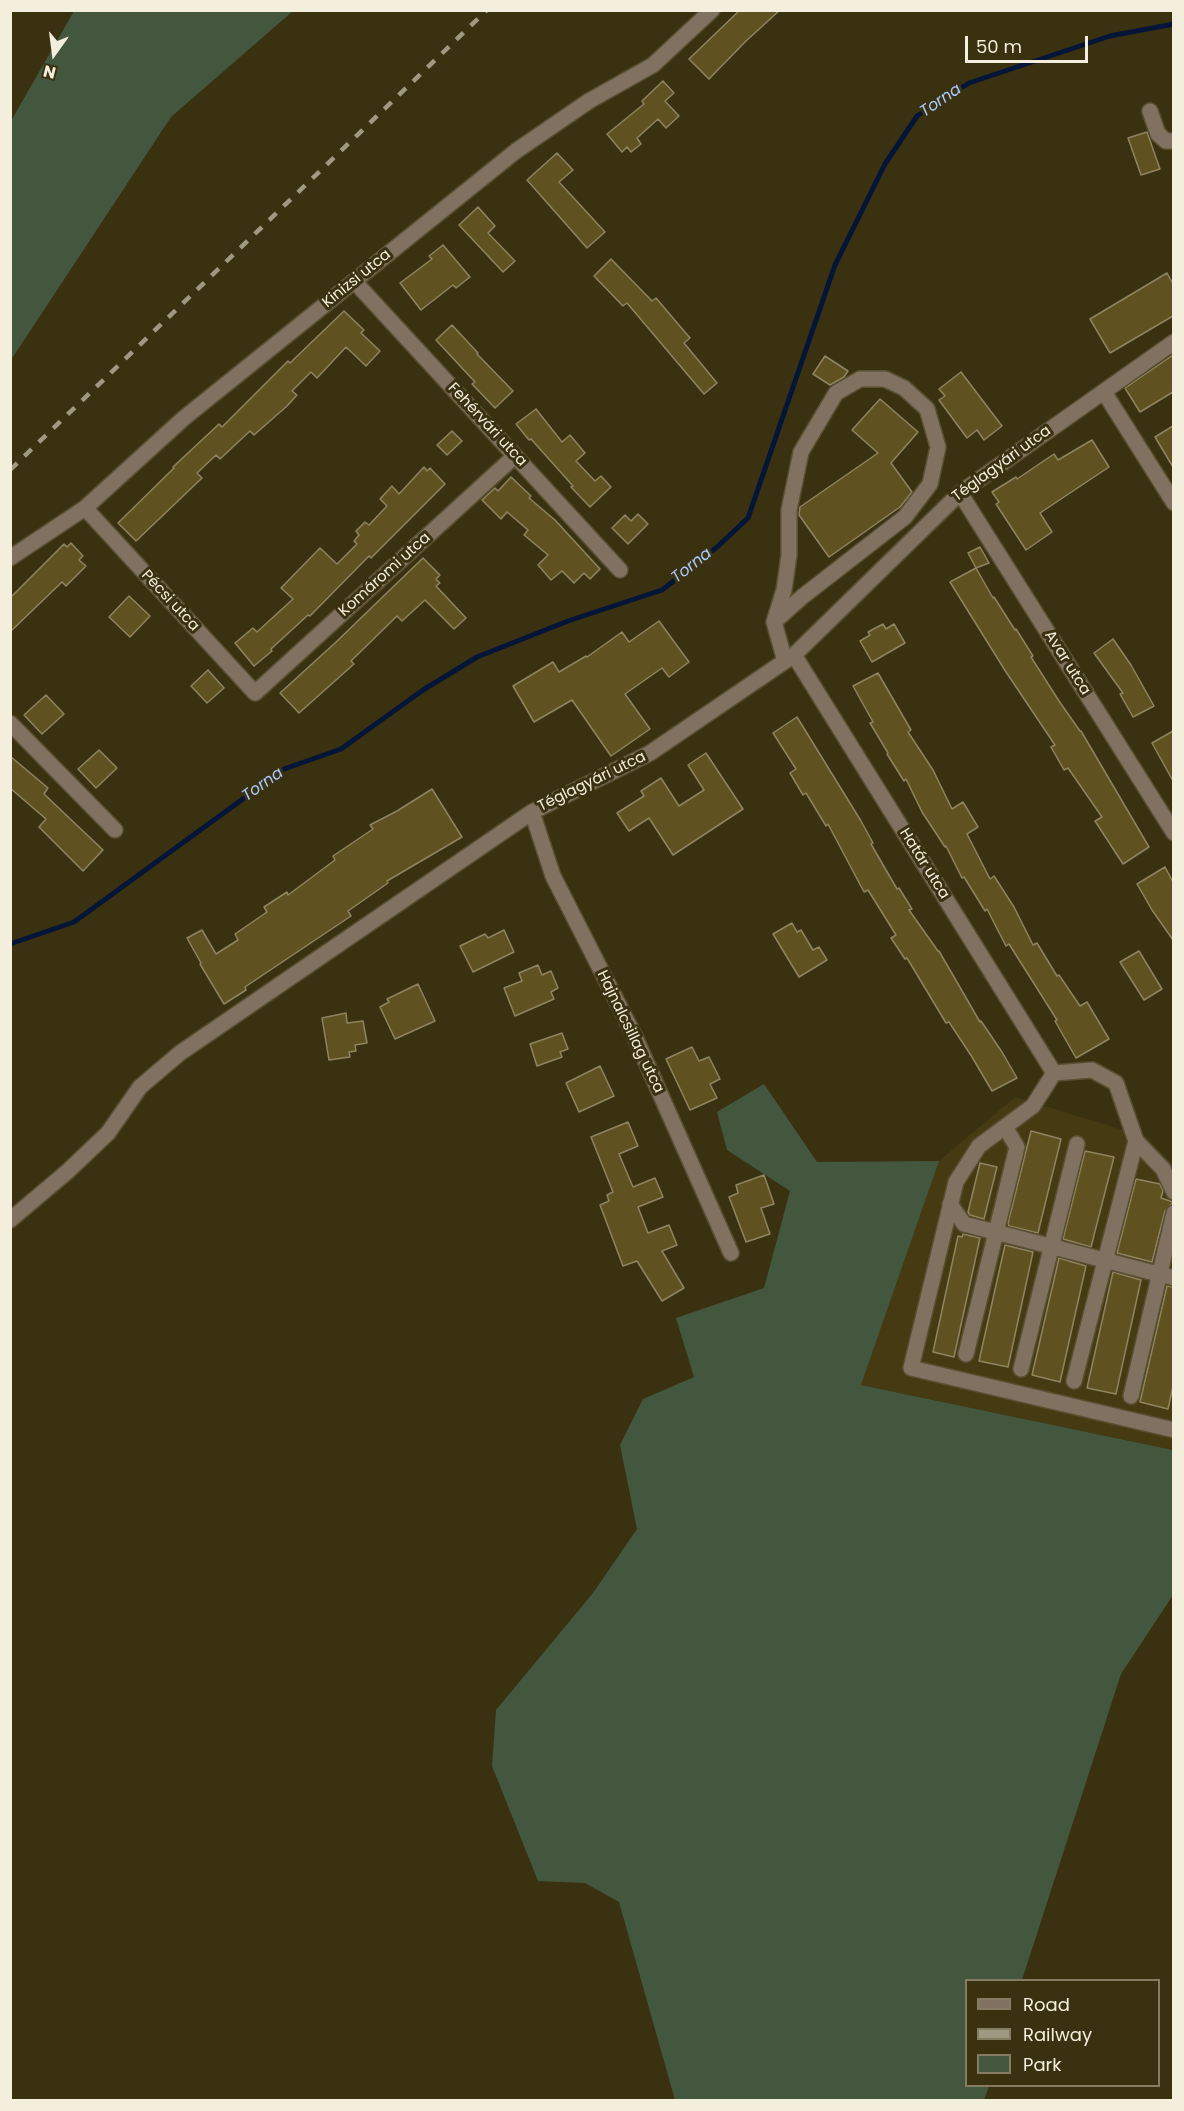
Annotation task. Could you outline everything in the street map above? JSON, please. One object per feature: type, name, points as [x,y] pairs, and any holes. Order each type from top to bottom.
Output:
[{"type":"street","name":"Kinizsi utca","points":[[10,558],[85,508],[184,418],[516,151],[590,101],[653,65],[712,10]]},
{"type":"street","points":[[1150,111],[1158,134],[1166,141],[1173,141]]},
{"type":"street","name":"Fehérvári utca","points":[[354,281],[620,570]]},
{"type":"street","name":"Téglagyári utca","points":[[10,1220],[68,1171],[108,1133],[140,1087],[180,1053],[531,812],[650,753],[789,658],[960,493],[1173,342]]},
{"type":"street","points":[[860,379],[885,379],[904,388],[927,409],[938,447],[930,484],[905,517],[802,597],[774,622],[784,590],[789,555],[789,510],[801,452],[836,393],[860,379]]},
{"type":"street","points":[[1104,392],[1173,503]]},
{"type":"street","name":"Komáromi utca","points":[[255,693],[515,456]]},
{"type":"street","name":"Avar utca","points":[[960,493],[1173,833]]},
{"type":"street","name":"Pécsi utca","points":[[85,508],[255,693]]},
{"type":"street","name":"Határ utca","points":[[774,622],[789,658],[1054,1073]]},
{"type":"street","points":[[10,723],[115,830]]},
{"type":"street","name":"Hajnalcsillag utca","points":[[531,812],[553,876],[634,1035],[731,1253]]},
{"type":"street","points":[[1173,1192],[1163,1169],[1136,1141],[1116,1083],[1092,1070],[1054,1073],[1034,1106],[979,1146],[956,1182],[911,1368],[1173,1430]]},
{"type":"street","points":[[966,1354],[1017,1147],[1005,1127]]},
{"type":"street","points":[[1074,1381],[1136,1141]]},
{"type":"street","points":[[1021,1369],[1077,1144]]},
{"type":"street","points":[[950,1204],[964,1224],[1166,1276]]},
{"type":"street","points":[[1131,1396],[1166,1276],[1173,1213]]},
{"type":"shaded area","points":[[1015,1097],[1146,1137],[1173,1165],[1173,1450],[861,1385],[939,1161]]},
{"type":"green space","points":[[74,11],[293,11],[171,117],[11,360],[11,121]]},
{"type":"green space","points":[[764,1084],[817,1162],[939,1161],[861,1385],[1173,1450],[1173,1595],[1121,1674],[1022,1979],[965,1979],[965,2087],[989,2087],[984,2100],[675,2100],[619,1902],[585,1883],[538,1881],[492,1766],[496,1710],[593,1593],[637,1529],[620,1445],[643,1399],[694,1377],[676,1318],[764,1288],[790,1191],[727,1150],[717,1112]]},
{"type":"building","points":[[740,10],[780,10],[709,79],[689,59]]},
{"type":"building","points":[[663,81],[674,93],[665,101],[679,116],[666,128],[658,119],[637,138],[641,144],[631,152],[627,147],[622,152],[607,134],[644,104],[642,101]]},
{"type":"building","points":[[1147,132],[1160,169],[1141,175],[1128,138]]},
{"type":"building","points":[[557,153],[573,170],[559,182],[605,232],[587,248],[527,180]]},
{"type":"building","points":[[478,207],[495,226],[488,233],[515,261],[503,272],[459,225]]},
{"type":"building","points":[[443,245],[470,277],[456,288],[453,285],[421,310],[400,283],[432,259],[429,256]]},
{"type":"building","points":[[611,259],[652,301],[656,298],[690,338],[684,343],[717,383],[704,394],[627,303],[623,306],[594,276]]},
{"type":"building","points":[[1167,273],[1173,284],[1173,316],[1110,353],[1090,319]]},
{"type":"building","points":[[344,311],[364,330],[361,333],[380,351],[366,366],[346,347],[317,378],[311,372],[292,391],[297,395],[287,406],[254,435],[250,431],[220,459],[216,455],[197,473],[202,478],[136,541],[118,523],[173,467],[219,424],[222,427],[288,361],[290,363]]},
{"type":"building","points":[[452,325],[513,391],[495,408],[472,384],[475,382],[436,340]]},
{"type":"building","points":[[1173,355],[1173,392],[1140,412],[1125,388]]},
{"type":"building","points":[[825,356],[848,371],[844,377],[830,385],[813,374]]},
{"type":"building","points":[[961,372],[1002,426],[984,440],[977,430],[967,438],[939,400],[945,396],[939,389]]},
{"type":"building","points":[[880,399],[918,432],[891,463],[912,492],[900,507],[829,557],[799,515],[800,507],[878,453],[852,430]]},
{"type":"building","points":[[536,409],[562,442],[570,435],[585,453],[576,461],[595,481],[601,476],[611,487],[590,507],[516,424]]},
{"type":"building","points":[[1173,426],[1173,467],[1155,437]]},
{"type":"building","points":[[452,431],[462,441],[447,455],[437,445]]},
{"type":"building","points":[[1092,440],[1109,467],[1040,513],[1052,532],[1026,550],[996,504],[999,502],[992,492],[1016,477],[1017,479],[1054,454],[1058,460]]},
{"type":"building","points":[[424,467],[427,471],[430,468],[445,484],[371,558],[369,556],[310,616],[308,615],[254,666],[235,643],[253,628],[257,632],[293,599],[281,588],[320,548],[337,564],[357,544],[354,541],[359,535],[356,531],[365,522],[369,525],[387,506],[380,499],[392,486],[399,494]]},
{"type":"building","points":[[511,477],[600,569],[590,579],[584,573],[574,583],[562,571],[551,580],[538,565],[548,555],[524,535],[528,530],[507,512],[501,519],[482,500],[495,488],[498,491]]},
{"type":"building","points":[[638,514],[648,524],[628,544],[612,528],[625,515],[631,521]]},
{"type":"building","points":[[71,543],[83,556],[79,560],[86,566],[66,586],[62,582],[10,632],[10,598],[64,544],[67,547]]},
{"type":"building","points":[[980,547],[989,563],[976,568],[968,553]]},
{"type":"building","points":[[423,558],[440,575],[436,579],[440,583],[436,586],[466,618],[454,629],[425,600],[402,621],[397,616],[351,661],[354,664],[299,713],[280,693]]},
{"type":"building","points":[[976,568],[1059,701],[1081,731],[1149,847],[1123,864],[1095,821],[1102,817],[1068,768],[1064,770],[1051,747],[1055,745],[950,582]]},
{"type":"building","points":[[129,596],[150,616],[130,637],[109,617]]},
{"type":"building","points":[[659,621],[689,662],[669,677],[662,668],[625,694],[650,729],[611,756],[572,700],[534,722],[513,686],[553,662],[559,672],[587,657],[622,632],[629,642]]},
{"type":"building","points":[[883,624],[886,629],[894,624],[905,643],[872,662],[860,641],[870,635],[868,632]]},
{"type":"building","points":[[1113,639],[1154,706],[1133,717],[1120,694],[1123,693],[1094,653]]},
{"type":"building","points":[[208,670],[224,688],[207,703],[191,686]]},
{"type":"building","points":[[878,673],[911,730],[908,732],[933,770],[952,809],[963,802],[978,827],[967,834],[990,879],[994,876],[1014,907],[1033,945],[1037,943],[1057,976],[1059,975],[1080,1006],[1087,1002],[1109,1039],[1076,1058],[1055,1021],[1057,1020],[1009,944],[1006,946],[987,909],[985,911],[964,877],[962,878],[946,846],[922,812],[906,779],[904,781],[870,723],[873,722],[853,686]]},
{"type":"building","points":[[46,695],[64,714],[42,734],[24,715]]},
{"type":"building","points":[[797,717],[861,821],[873,843],[871,844],[897,889],[899,888],[912,909],[909,910],[939,951],[980,1022],[1002,1052],[1017,1078],[992,1091],[949,1022],[946,1023],[907,958],[905,959],[891,938],[896,935],[868,890],[864,892],[828,824],[826,826],[806,793],[803,795],[790,773],[796,769],[773,733]]},
{"type":"building","points":[[1173,731],[1173,781],[1152,743]]},
{"type":"building","points":[[99,750],[117,768],[96,788],[78,769]]},
{"type":"building","points":[[706,753],[743,809],[673,855],[649,818],[629,831],[617,813],[644,796],[641,791],[661,778],[679,806],[704,790],[688,765]]},
{"type":"building","points":[[10,756],[48,788],[44,794],[103,850],[83,871],[39,827],[46,819],[10,788]]},
{"type":"building","points":[[432,789],[462,837],[387,881],[388,883],[348,911],[351,916],[245,987],[246,990],[224,1004],[187,938],[202,930],[216,954],[238,940],[235,934],[267,912],[264,907],[287,892],[288,895],[335,860],[333,856],[373,829],[370,825]]},
{"type":"building","points":[[1165,867],[1173,882],[1173,940],[1137,884]]},
{"type":"building","points":[[792,923],[797,932],[801,930],[813,950],[819,947],[827,960],[799,977],[773,934]]},
{"type":"building","points":[[504,930],[514,952],[473,972],[460,946],[485,934],[488,938]]},
{"type":"building","points":[[1139,951],[1162,989],[1144,1000],[1120,962]]},
{"type":"building","points":[[538,965],[542,975],[551,971],[558,988],[551,992],[554,999],[515,1016],[504,988],[522,981],[519,973]]},
{"type":"building","points":[[418,984],[435,1021],[395,1039],[380,1007],[389,1002],[387,999]]},
{"type":"building","points":[[346,1013],[347,1023],[363,1021],[367,1043],[355,1045],[356,1051],[349,1052],[350,1057],[329,1060],[322,1018]]},
{"type":"building","points":[[562,1033],[568,1049],[560,1052],[562,1057],[537,1066],[530,1044]]},
{"type":"building","points":[[692,1047],[699,1061],[709,1057],[720,1079],[710,1084],[717,1098],[690,1110],[666,1059]]},
{"type":"building","points":[[600,1066],[614,1096],[579,1112],[566,1083]]},
{"type":"building","points":[[628,1122],[638,1146],[619,1154],[633,1187],[655,1178],[663,1197],[638,1207],[648,1233],[669,1225],[677,1245],[662,1251],[684,1288],[662,1301],[637,1261],[623,1266],[600,1205],[609,1201],[607,1195],[613,1192],[591,1137]]},
{"type":"building","points":[[1031,1131],[1061,1139],[1038,1233],[1009,1226],[1008,1223]]},
{"type":"building","points":[[1085,1151],[1114,1157],[1091,1247],[1063,1239]]},
{"type":"building","points":[[980,1163],[997,1167],[984,1219],[970,1215],[968,1212]]},
{"type":"building","points":[[764,1175],[774,1204],[761,1208],[770,1234],[746,1242],[729,1197],[738,1193],[736,1185]]},
{"type":"building","points":[[1136,1179],[1160,1184],[1163,1191],[1161,1198],[1173,1202],[1165,1211],[1152,1262],[1117,1253]]},
{"type":"building","points":[[963,1234],[980,1238],[954,1357],[933,1352],[958,1236],[962,1237]]},
{"type":"building","points":[[1005,1245],[1033,1252],[1008,1367],[979,1361]]},
{"type":"building","points":[[1059,1258],[1086,1266],[1060,1382],[1032,1375]]},
{"type":"building","points":[[1113,1272],[1141,1280],[1116,1394],[1087,1388]]},
{"type":"building","points":[[1167,1286],[1173,1287],[1173,1386],[1168,1409],[1140,1402]]},
{"type":"waterway","name":"Torna","points":[[10,944],[74,922],[284,769],[341,749],[423,690],[477,657],[568,621],[662,590],[716,548],[748,518],[835,265],[885,164],[917,116],[969,83],[1110,36],[1174,24]]},
{"type":"railway","points":[[10,470],[487,10]]}]
